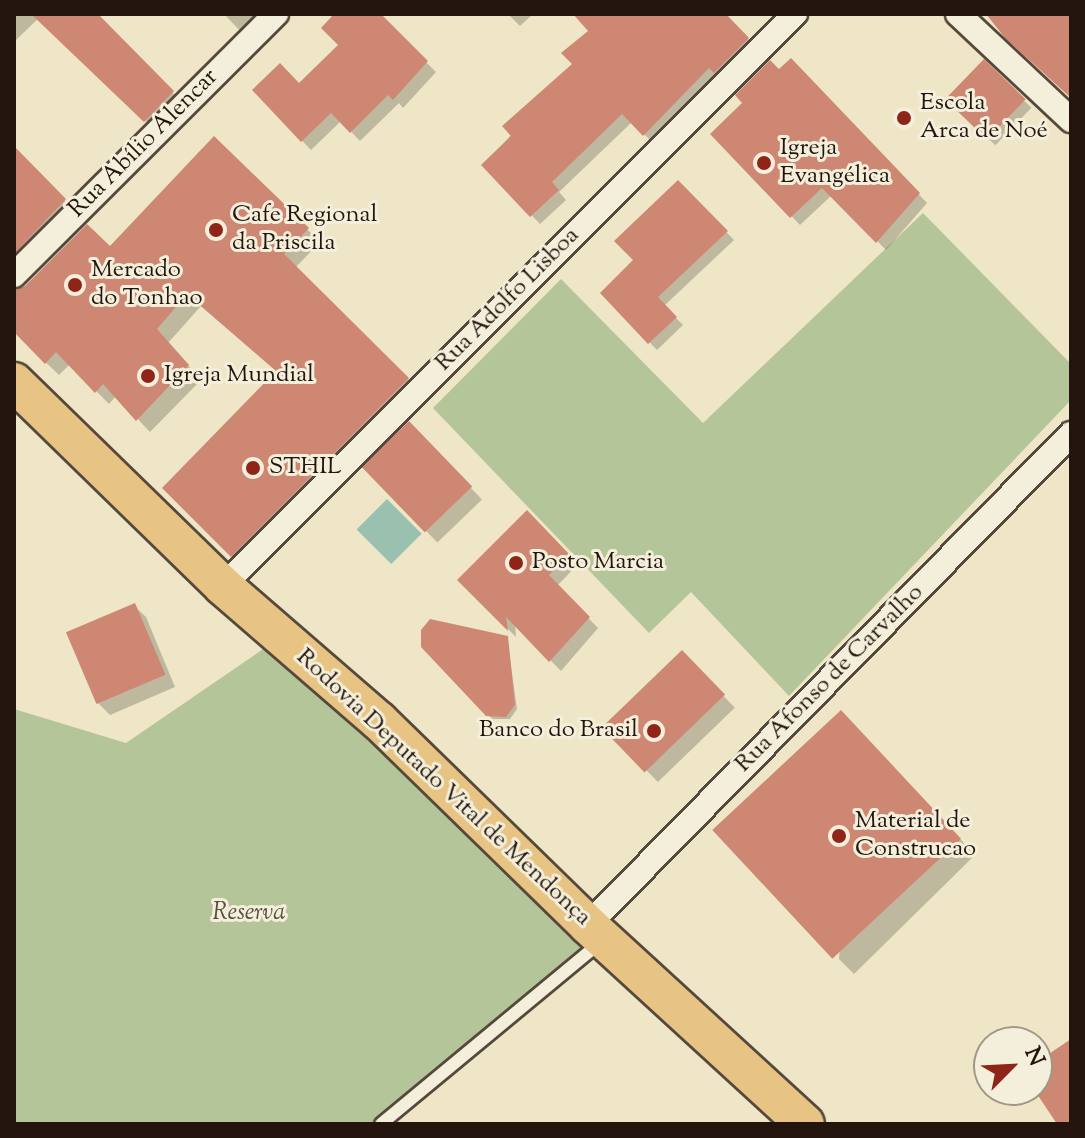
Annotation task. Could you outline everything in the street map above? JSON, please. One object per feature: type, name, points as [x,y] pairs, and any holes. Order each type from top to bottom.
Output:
[{"type":"main road","name":"Rodovia Deputado Vital de Mendonça","points":[[14,382],[223,586],[379,721],[596,932],[805,1124]]},
{"type":"street","name":"Rua Abílio Alencar","points":[[14,275],[276,14]]},
{"type":"street","name":"Rua Adolfo Lisboa","points":[[223,586],[795,14]]},
{"type":"street","points":[[958,14],[1071,120]]},
{"type":"street","name":"Rua Afonso de Carvalho","points":[[596,932],[1071,434]]},
{"type":"lane","points":[[381,1124],[596,932]]},
{"type":"green space","points":[[923,213],[1071,364],[1071,400],[789,696],[691,592],[649,633],[433,408],[561,279],[703,423]]},
{"type":"green space","name":"Reserva","points":[[272,643],[585,946],[379,1124],[14,1124],[14,709],[126,743]]},
{"type":"shaded area","points":[[387,499],[422,534],[391,564],[357,529]]},
{"type":"building","points":[[31,14],[98,14],[174,91],[144,122]]},
{"type":"building","points":[[334,14],[381,14],[428,61],[393,100],[388,95],[350,133],[331,113],[301,142],[252,90],[280,63],[299,83],[338,45],[321,28]]},
{"type":"building","points":[[573,14],[726,14],[749,38],[714,73],[709,68],[643,136],[622,114],[552,182],[559,190],[530,217],[481,165],[511,136],[502,126],[572,64],[561,53],[588,31]]},
{"type":"building","points":[[986,14],[1071,14],[1071,98],[1005,38]]},
{"type":"building","points":[[791,58],[920,193],[876,243],[822,188],[790,218],[710,134],[742,103],[735,95],[770,60],[779,69]]},
{"type":"building","points":[[984,59],[1026,99],[987,140],[945,99]]},
{"type":"building","points":[[214,136],[309,228],[284,254],[409,378],[231,557],[162,488],[276,371],[187,294],[157,329],[189,365],[136,421],[103,384],[95,393],[56,352],[45,364],[14,332],[14,290],[25,286],[87,224],[110,246]]},
{"type":"building","points":[[14,146],[66,199],[14,254]]},
{"type":"building","points":[[678,180],[728,231],[658,297],[677,317],[648,344],[600,293],[633,260],[614,241]]},
{"type":"building","points":[[409,421],[472,486],[425,532],[362,467]]},
{"type":"building","name":"Posto Marcia","points":[[527,510],[569,554],[549,575],[590,617],[549,662],[506,617],[508,631],[457,580]]},
{"type":"building","points":[[135,603],[165,675],[96,704],[66,632]]},
{"type":"building","points":[[430,619],[508,636],[515,705],[506,717],[486,716],[421,647],[421,630]]},
{"type":"building","points":[[682,650],[725,695],[645,772],[601,728]]},
{"type":"building","name":"Material de Construcao","points":[[841,710],[961,839],[832,959],[712,830]]},
{"type":"building","points":[[1071,1039],[1071,1124],[1057,1124],[1045,1106],[1053,1106],[1053,1051]]},
{"type":"place","name":"Escola Arca de Noé","points":[[904,118]]},
{"type":"place","name":"Igreja Evangélica","points":[[764,163]]},
{"type":"place","name":"Cafe Regional da Priscila","points":[[216,230]]},
{"type":"place","name":"Mercado do Tonhao","points":[[75,285]]},
{"type":"place","name":"Igreja Mundial","points":[[148,376]]},
{"type":"place","name":"STHIL","points":[[253,468]]},
{"type":"place","name":"Posto Marcia","points":[[516,563]]},
{"type":"place","name":"Banco do Brasil","points":[[654,731]]},
{"type":"place","name":"Material de Construcao","points":[[839,836]]}]
